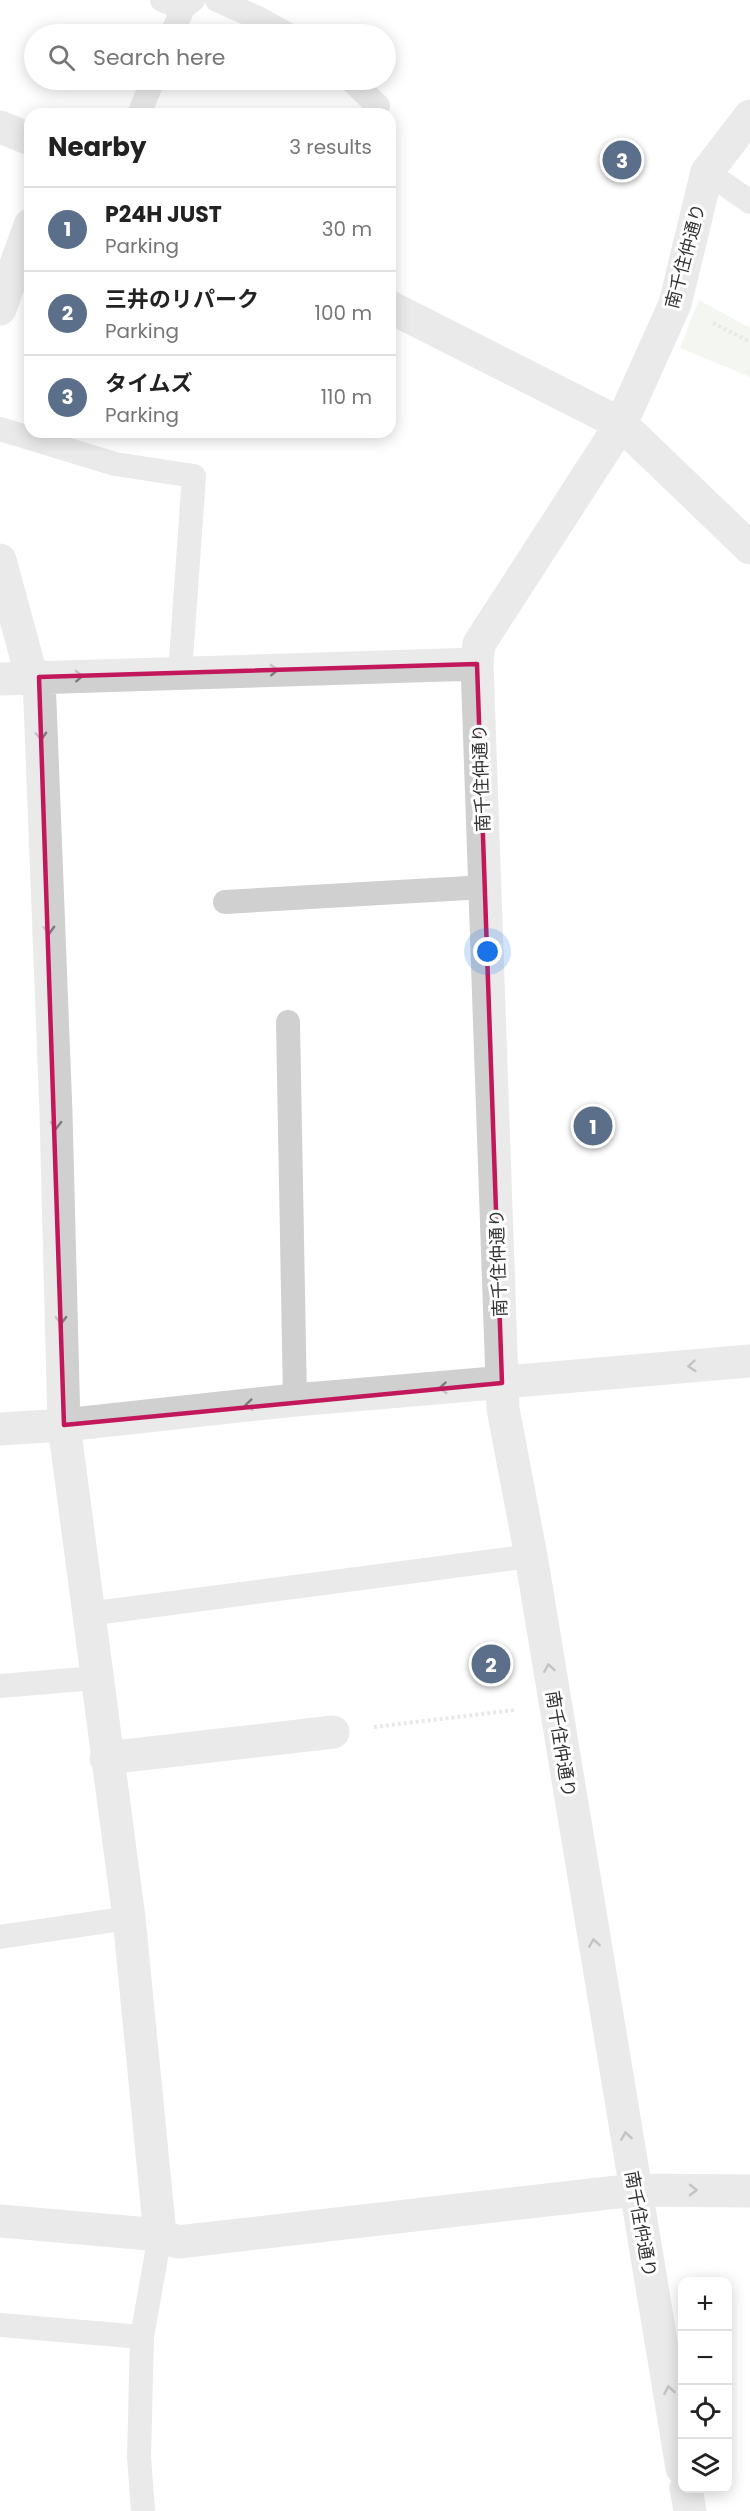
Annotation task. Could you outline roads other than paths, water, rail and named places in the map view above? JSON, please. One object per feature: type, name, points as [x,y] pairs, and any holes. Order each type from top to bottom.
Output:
[{"type":"street","name":"南千住仲通り","points":[[678,2444],[531,1556],[503,1409],[477,664],[479,644],[621,424],[675,304],[707,172],[750,116]]},
{"type":"street","points":[[0,127],[24,137]]},
{"type":"street","points":[[0,309],[24,242]]},
{"type":"street","points":[[396,310],[621,424],[750,548]]},
{"type":"street","points":[[0,560],[36,677],[56,1113],[64,1425],[95,1678],[129,1918],[160,2235]]},
{"type":"street","points":[[0,679],[477,664]]},
{"type":"street","points":[[0,1429],[64,1425],[295,1400],[750,1361]]},
{"type":"street","points":[[106,1758],[333,1732]]},
{"type":"street","points":[[0,2221],[160,2235],[178,2242],[635,2190],[750,2191]]},
{"type":"street","points":[[687,2493],[690,2511]]},
{"type":"lane","points":[[216,0],[269,24]]},
{"type":"lane","points":[[174,24],[179,3]]},
{"type":"lane","points":[[141,108],[149,90]]},
{"type":"lane","points":[[361,90],[378,106]]},
{"type":"lane","points":[[707,172],[750,202]]},
{"type":"lane","points":[[0,429],[24,436]]},
{"type":"lane","points":[[30,438],[115,464],[194,476],[180,673]]},
{"type":"lane","points":[[225,902],[485,887]]},
{"type":"lane","points":[[288,1022],[295,1400]]},
{"type":"lane","points":[[88,1614],[531,1556]]},
{"type":"lane","points":[[0,1686],[95,1678]]},
{"type":"lane","points":[[0,1937],[129,1918]]},
{"type":"lane","points":[[143,2511],[139,2457],[142,2337],[160,2235]]},
{"type":"lane","points":[[0,2325],[142,2337]]},
{"type":"place","name":"タイムズ","points":[[622,160]]},
{"type":"place","name":"P24H JUST","points":[[593,1126]]},
{"type":"place","name":"三井のリパーク","points":[[491,1664]]}]
